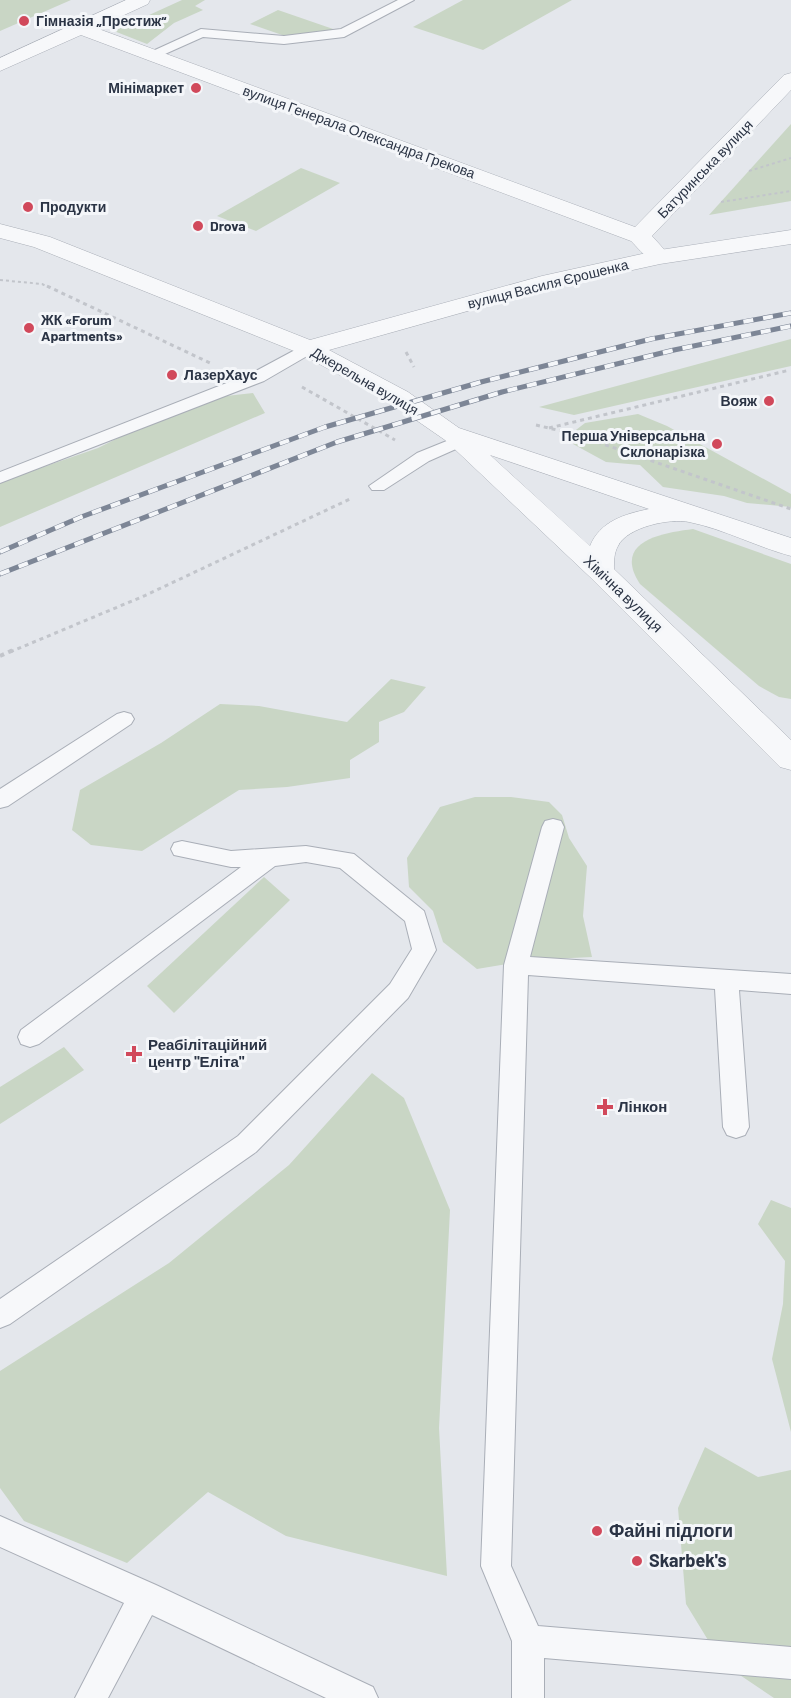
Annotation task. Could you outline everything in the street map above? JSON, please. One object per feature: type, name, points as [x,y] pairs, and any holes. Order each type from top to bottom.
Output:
[{"type":"street","points":[[0,65],[141,0]]},
{"type":"street","name":"вулиця Генерала Олександра Грекова","points":[[80,28],[639,236]]},
{"type":"street","name":"Батуринська вулиця","points":[[639,236],[699,177],[791,79]]},
{"type":"street","name":"Джерельна вулиця","points":[[0,231],[42,242],[308,348],[399,397],[455,437],[696,514],[791,547]]},
{"type":"street","points":[[639,236],[660,257]]},
{"type":"street","name":"вулиця Василя Єрошенка","points":[[308,348],[542,283],[660,257],[791,237]]},
{"type":"street","name":"Джерельна вулиця","points":[[0,243],[42,242]]},
{"type":"street","name":"Хімічна вулиця","points":[[455,437],[600,571],[791,759]]},
{"type":"street","points":[[600,571],[599,559],[604,542],[627,524],[644,517],[696,514]]},
{"type":"lane","points":[[151,55],[201,33],[284,40],[344,33],[408,0]]},
{"type":"lane","points":[[0,478],[258,377],[308,348]]},
{"type":"lane","points":[[378,486],[455,437]]},
{"type":"lane","points":[[0,800],[123,719]]},
{"type":"lane","points":[[528,1698],[528,1641],[496,1566],[516,965],[553,827]]},
{"type":"lane","points":[[0,1315],[247,1144],[399,991],[424,950],[416,917],[346,860],[306,854],[231,859],[182,849]]},
{"type":"lane","points":[[30,1037],[269,858]]},
{"type":"lane","points":[[516,965],[791,984]]},
{"type":"lane","points":[[726,980],[736,1126]]},
{"type":"lane","points":[[0,1531],[362,1698]]},
{"type":"lane","points":[[91,1698],[145,1596]]},
{"type":"lane","points":[[528,1641],[791,1663]]},
{"type":"path","points":[[748,172],[791,158]]},
{"type":"path","points":[[710,203],[791,191]]},
{"type":"path","points":[[549,428],[790,370]]},
{"type":"path","points":[[527,423],[596,442],[791,509]]},
{"type":"path","points":[[0,656],[144,596],[378,486]]},
{"type":"green space","points":[[0,0],[71,0],[0,31]]},
{"type":"green space","points":[[182,0],[205,0],[195,6],[203,10],[174,23],[147,44],[114,31]]},
{"type":"green space","points":[[463,0],[572,0],[483,50],[413,27]]},
{"type":"green space","points":[[278,10],[336,30],[285,36],[250,24]]},
{"type":"green space","points":[[791,124],[791,201],[709,215]]},
{"type":"green space","points":[[301,168],[340,183],[256,231],[217,216]]},
{"type":"green space","points":[[791,339],[791,366],[574,415],[539,407]]},
{"type":"green space","points":[[253,393],[265,413],[0,527],[0,482],[98,448],[160,417],[208,398]]},
{"type":"green space","points":[[638,414],[667,426],[791,494],[791,507],[747,503],[724,496],[663,487],[640,465],[606,462],[573,444],[572,433],[585,423]]},
{"type":"green space","points":[[693,529],[791,564],[791,699],[779,697],[759,686],[640,584],[633,569],[632,558],[636,549],[655,537]]},
{"type":"green space","points":[[391,679],[426,687],[404,712],[379,722],[379,742],[350,760],[350,778],[287,787],[239,790],[142,851],[91,845],[72,830],[80,790],[161,743],[220,704],[259,706],[347,722]]},
{"type":"green space","points":[[475,797],[511,797],[549,802],[562,815],[569,838],[587,866],[583,916],[592,957],[530,960],[477,969],[443,942],[433,911],[409,887],[407,858],[440,807]]},
{"type":"green space","points":[[264,877],[290,900],[174,1013],[147,986]]},
{"type":"green space","points":[[64,1047],[84,1070],[0,1124],[0,1087]]},
{"type":"green space","points":[[372,1073],[404,1098],[450,1210],[439,1428],[447,1576],[286,1536],[208,1492],[127,1563],[24,1521],[0,1488],[0,1371],[169,1263],[289,1165]]},
{"type":"green space","points":[[771,1200],[791,1208],[791,1432],[772,1359],[783,1304],[785,1261],[758,1224]]},
{"type":"green space","points":[[705,1447],[758,1477],[791,1470],[791,1698],[774,1698],[722,1663],[686,1604],[678,1508]]},
{"type":"railway","points":[[0,552],[81,517],[325,427],[481,382],[651,339],[791,313]]},
{"type":"railway","points":[[0,574],[337,442],[502,392],[674,350],[791,326]]},
{"type":"place","name":"Гімназія „Престиж“","points":[[24,21]]},
{"type":"place","name":"Мінімаркет","points":[[196,88]]},
{"type":"place","name":"Продукти","points":[[28,207]]},
{"type":"place","name":"Drova","points":[[198,226]]},
{"type":"place","name":"ЖК «Forum Apartments»","points":[[29,328]]},
{"type":"place","name":"ЛазерХаус","points":[[172,375]]},
{"type":"place","name":"Вояж","points":[[769,401]]},
{"type":"place","name":"Перша Універсальна Склонарізка","points":[[717,444]]},
{"type":"place","name":"Реабілітаційний центр \"Еліта\"","points":[[134,1054]]},
{"type":"place","name":"Лінкон","points":[[605,1107]]},
{"type":"place","name":"Файні підлоги","points":[[597,1531]]},
{"type":"place","name":"Skarbek's","points":[[637,1561]]}]
